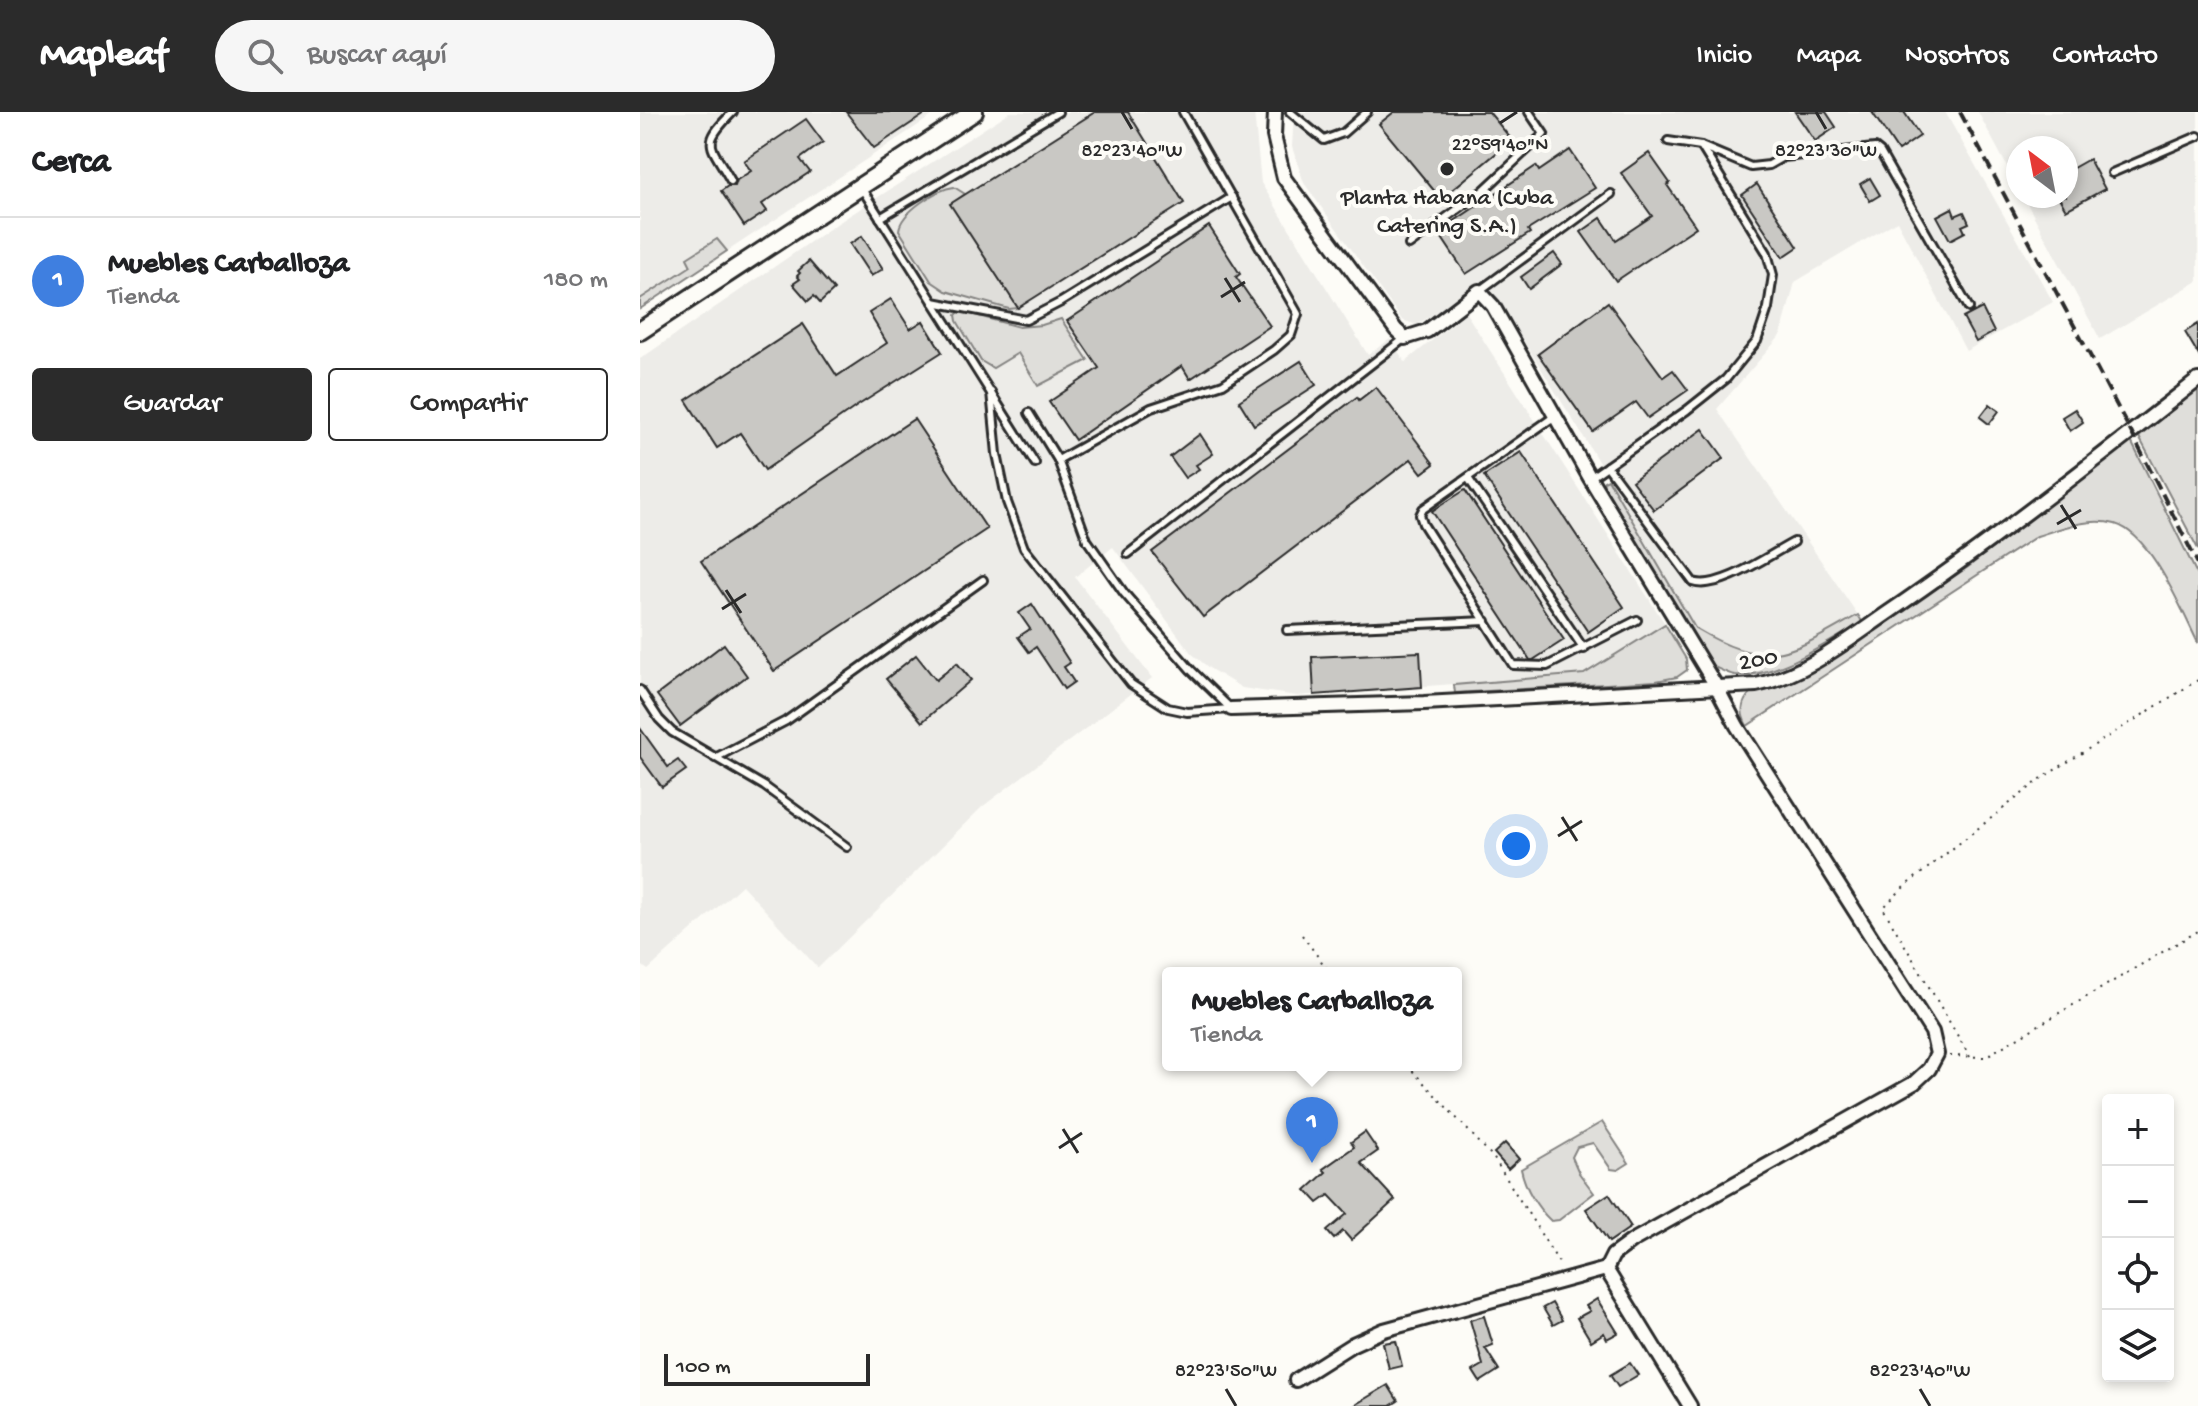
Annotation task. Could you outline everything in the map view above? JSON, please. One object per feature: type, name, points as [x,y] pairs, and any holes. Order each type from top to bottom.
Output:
[{"type":"street","points":[[640,331],[974,112]]},
{"type":"street","points":[[1275,112],[1274,136],[1284,178],[1396,330],[1405,338],[1427,331],[1479,291],[1493,306],[1590,478],[1737,726],[1932,1032],[1937,1054],[1929,1069],[1914,1083],[1632,1241],[1613,1255],[1606,1269],[1384,1330],[1353,1344],[1296,1380]]},
{"type":"street","name":"200","points":[[1231,709],[1424,703],[1756,685],[1779,680],[1833,651],[1945,574],[2198,380]]},
{"type":"street","points":[[1606,1269],[1690,1406]]},
{"type":"lane","points":[[731,181],[713,148],[711,138],[712,133],[733,112]]},
{"type":"lane","points":[[880,218],[1058,112]]},
{"type":"lane","points":[[1058,460],[1151,408],[1223,384],[1291,335],[1298,314],[1183,112]]},
{"type":"lane","points":[[1290,112],[1324,140],[1343,133],[1367,112]]},
{"type":"lane","points":[[1409,245],[1484,190],[1544,134],[1529,112]]},
{"type":"lane","points":[[2112,173],[2198,136]]},
{"type":"lane","points":[[1668,141],[1701,146],[1751,167],[1769,165],[1783,157],[1875,148],[1969,308]]},
{"type":"lane","points":[[1590,478],[1726,379],[1757,341],[1768,308],[1773,275],[1767,253],[1701,146]]},
{"type":"lane","points":[[860,186],[1035,463]]},
{"type":"lane","points":[[1479,291],[1611,194]]},
{"type":"lane","points":[[933,302],[1026,320],[1061,302],[1232,197]]},
{"type":"lane","points":[[1128,554],[1405,338]]},
{"type":"lane","points":[[991,392],[997,454],[1007,502],[1024,548],[1131,684],[1168,708],[1187,712],[1231,709]]},
{"type":"lane","points":[[1029,413],[1058,460],[1087,540],[1124,593],[1191,670],[1231,709]]},
{"type":"lane","points":[[1555,416],[1423,509],[1420,515],[1423,524],[1513,665],[1547,666],[1637,620]]},
{"type":"lane","points":[[1607,466],[1693,582],[1701,585],[1716,583],[1794,542]]},
{"type":"lane","points":[[1468,478],[1584,649]]},
{"type":"lane","points":[[715,758],[786,721],[983,580]]},
{"type":"lane","points":[[1287,630],[1486,621]]},
{"type":"lane","points":[[640,690],[659,719],[672,732],[764,786],[847,847]]},
{"type":"path","points":[[1970,1057],[1883,908],[1905,886],[2042,778],[2198,680]]},
{"type":"path","points":[[1937,1054],[1985,1057],[2198,931]]},
{"type":"path","points":[[1302,935],[1326,967]]},
{"type":"path","points":[[1413,1071],[1493,1157],[1570,1279]]},
{"type":"shaded area","points":[[640,112],[934,112],[935,114],[640,309]]},
{"type":"shaded area","points":[[1010,112],[1254,112],[1261,183],[1368,355],[1390,339],[1405,362],[1466,313],[1665,624],[1584,674],[1297,696],[1242,688],[1209,668],[1191,653],[1113,547],[1075,577],[1152,678],[982,807],[818,968],[742,885],[648,970],[640,964],[640,359],[838,223]]},
{"type":"shaded area","points":[[1294,112],[1945,112],[2053,302],[1966,351],[1897,221],[1795,282],[1781,335],[1717,409],[1858,615],[1787,652],[1751,654],[1695,628],[1588,444],[1485,279],[1417,325],[1402,320],[1304,183],[1292,147]]},
{"type":"shaded area","points":[[1978,112],[2198,112],[2198,281],[2100,339],[2029,208],[2078,208],[2078,136],[2006,136],[2006,164]]},
{"type":"shaded area","points":[[954,187],[965,194],[951,204],[1018,308],[1009,309],[946,291],[931,281],[899,230],[906,216],[921,202]]},
{"type":"shaded area","points":[[717,239],[727,251],[640,309],[640,299],[691,266],[687,258]]},
{"type":"shaded area","points":[[960,311],[1019,327],[1061,319],[1088,360],[1038,386],[1018,353],[993,368],[981,361],[957,321],[956,315]]},
{"type":"shaded area","points":[[2198,389],[2198,549],[2139,437]]},
{"type":"shaded area","points":[[2131,441],[2198,576],[2198,643],[2164,575],[2141,542],[2115,524],[2076,524],[2037,536],[1747,726],[1742,708],[1752,692],[1785,684],[1817,669],[1968,567]]},
{"type":"shaded area","points":[[1608,479],[1695,628],[1720,642],[1761,654],[1796,648],[1858,615],[1863,623],[1801,657],[1767,671],[1735,675],[1712,666],[1612,506],[1603,487]]},
{"type":"shaded area","points":[[1665,624],[1686,659],[1687,670],[1677,677],[1656,681],[1455,693],[1454,685],[1584,674]]},
{"type":"shaded area","points":[[1602,1122],[1629,1163],[1618,1170],[1611,1169],[1593,1143],[1577,1147],[1572,1157],[1594,1193],[1559,1220],[1551,1221],[1532,1197],[1521,1169]]},
{"type":"building","points":[[846,112],[928,112],[874,148]]},
{"type":"building","points":[[1095,112],[1128,112],[1184,203],[1018,308],[950,204]]},
{"type":"building","name":"Planta Habana (Cuba Catering S.A.)","points":[[1394,112],[1489,112],[1512,140],[1441,199],[1379,124]]},
{"type":"building","points":[[1795,112],[1826,112],[1836,127],[1815,141]]},
{"type":"building","points":[[1872,112],[1904,112],[1920,136],[1898,151]]},
{"type":"building","points":[[806,119],[823,142],[800,159],[810,172],[762,204],[767,211],[744,226],[721,191],[735,186],[737,180],[751,171],[744,161]]},
{"type":"building","points":[[1570,150],[1595,188],[1466,274],[1438,232],[1536,166],[1539,171]]},
{"type":"building","points":[[1649,153],[1696,227],[1616,281],[1581,232],[1601,218],[1616,240],[1652,216],[1621,173]]},
{"type":"building","points":[[2089,159],[2105,189],[2078,204],[2078,165]]},
{"type":"building","points":[[1870,178],[1880,195],[1870,201],[1860,184]]},
{"type":"building","points":[[1757,184],[1798,247],[1783,257],[1742,195]]},
{"type":"building","points":[[1952,208],[1955,216],[1964,212],[1969,223],[1962,226],[1965,232],[1950,240],[1937,216]]},
{"type":"building","points":[[1209,226],[1240,274],[1236,277],[1270,326],[1190,379],[1182,366],[1075,440],[1049,402],[1099,368],[1067,321]]},
{"type":"building","points":[[862,236],[883,269],[871,276],[850,244]]},
{"type":"building","points":[[1554,253],[1562,264],[1529,289],[1521,277]]},
{"type":"building","points":[[809,261],[834,290],[820,303],[814,296],[808,301],[793,284],[800,279],[798,271]]},
{"type":"building","points":[[891,299],[910,329],[923,321],[942,352],[765,470],[740,433],[717,448],[686,400],[803,324],[837,376],[887,343],[869,313]]},
{"type":"building","points":[[1608,302],[1663,377],[1673,370],[1688,390],[1648,418],[1636,402],[1593,432],[1538,354]]},
{"type":"building","points":[[1982,308],[1994,332],[1976,342],[1963,318]]},
{"type":"building","points":[[2198,324],[2198,354],[2185,332]]},
{"type":"building","points":[[1301,361],[1316,385],[1254,425],[1239,401]]},
{"type":"building","points":[[1376,387],[1434,464],[1422,473],[1411,459],[1203,617],[1152,552],[1357,397],[1359,400]]},
{"type":"building","points":[[1990,404],[1999,411],[1989,424],[1980,417]]},
{"type":"building","points":[[2075,409],[2083,422],[2070,431],[2062,417]]},
{"type":"building","points":[[914,419],[987,529],[774,671],[701,561]]},
{"type":"building","points":[[1703,429],[1724,458],[1654,510],[1632,481]]},
{"type":"building","points":[[1200,434],[1213,454],[1196,465],[1199,469],[1185,478],[1170,457]]},
{"type":"building","points":[[1521,452],[1624,607],[1588,632],[1484,476]]},
{"type":"building","points":[[1465,490],[1564,640],[1533,660],[1530,660],[1432,511]]},
{"type":"building","points":[[1032,604],[1070,663],[1064,667],[1074,682],[1064,689],[1036,647],[1029,652],[1018,637],[1030,629],[1019,613]]},
{"type":"building","points":[[724,644],[747,676],[680,726],[657,695]]},
{"type":"building","points":[[1420,652],[1422,687],[1314,695],[1312,657]]},
{"type":"building","points":[[916,655],[936,680],[957,663],[971,680],[922,722],[886,679]]},
{"type":"building","points":[[640,728],[668,767],[678,760],[686,770],[662,787],[640,757]]},
{"type":"building","points":[[1365,1132],[1378,1151],[1361,1163],[1395,1200],[1351,1240],[1343,1231],[1334,1239],[1327,1231],[1347,1214],[1329,1195],[1318,1203],[1306,1190],[1326,1172],[1323,1169],[1354,1147],[1351,1142]]},
{"type":"building","points":[[1505,1143],[1519,1159],[1508,1169],[1494,1153]]},
{"type":"building","points":[[1609,1194],[1631,1227],[1609,1242],[1586,1209]]},
{"type":"building","points":[[1597,1299],[1618,1333],[1607,1339],[1604,1333],[1591,1341],[1577,1318],[1590,1311],[1586,1306]]},
{"type":"building","points":[[1552,1303],[1562,1320],[1553,1325],[1543,1308]]},
{"type":"building","points":[[1484,1316],[1493,1345],[1485,1348],[1499,1370],[1480,1382],[1473,1371],[1483,1365],[1470,1320]]},
{"type":"building","points":[[1396,1341],[1402,1366],[1389,1369],[1383,1343]]},
{"type":"building","points":[[1630,1363],[1638,1375],[1618,1387],[1610,1375]]},
{"type":"building","points":[[1388,1385],[1398,1401],[1390,1406],[1353,1406]]},
{"type":"railway","points":[[1960,112],[2198,564]]},
{"type":"place","name":"Planta Habana (Cuba Catering S.A.)","points":[[1447,169]]},
{"type":"place","name":"Muebles Carballoza","points":[[1312,1163]]}]
